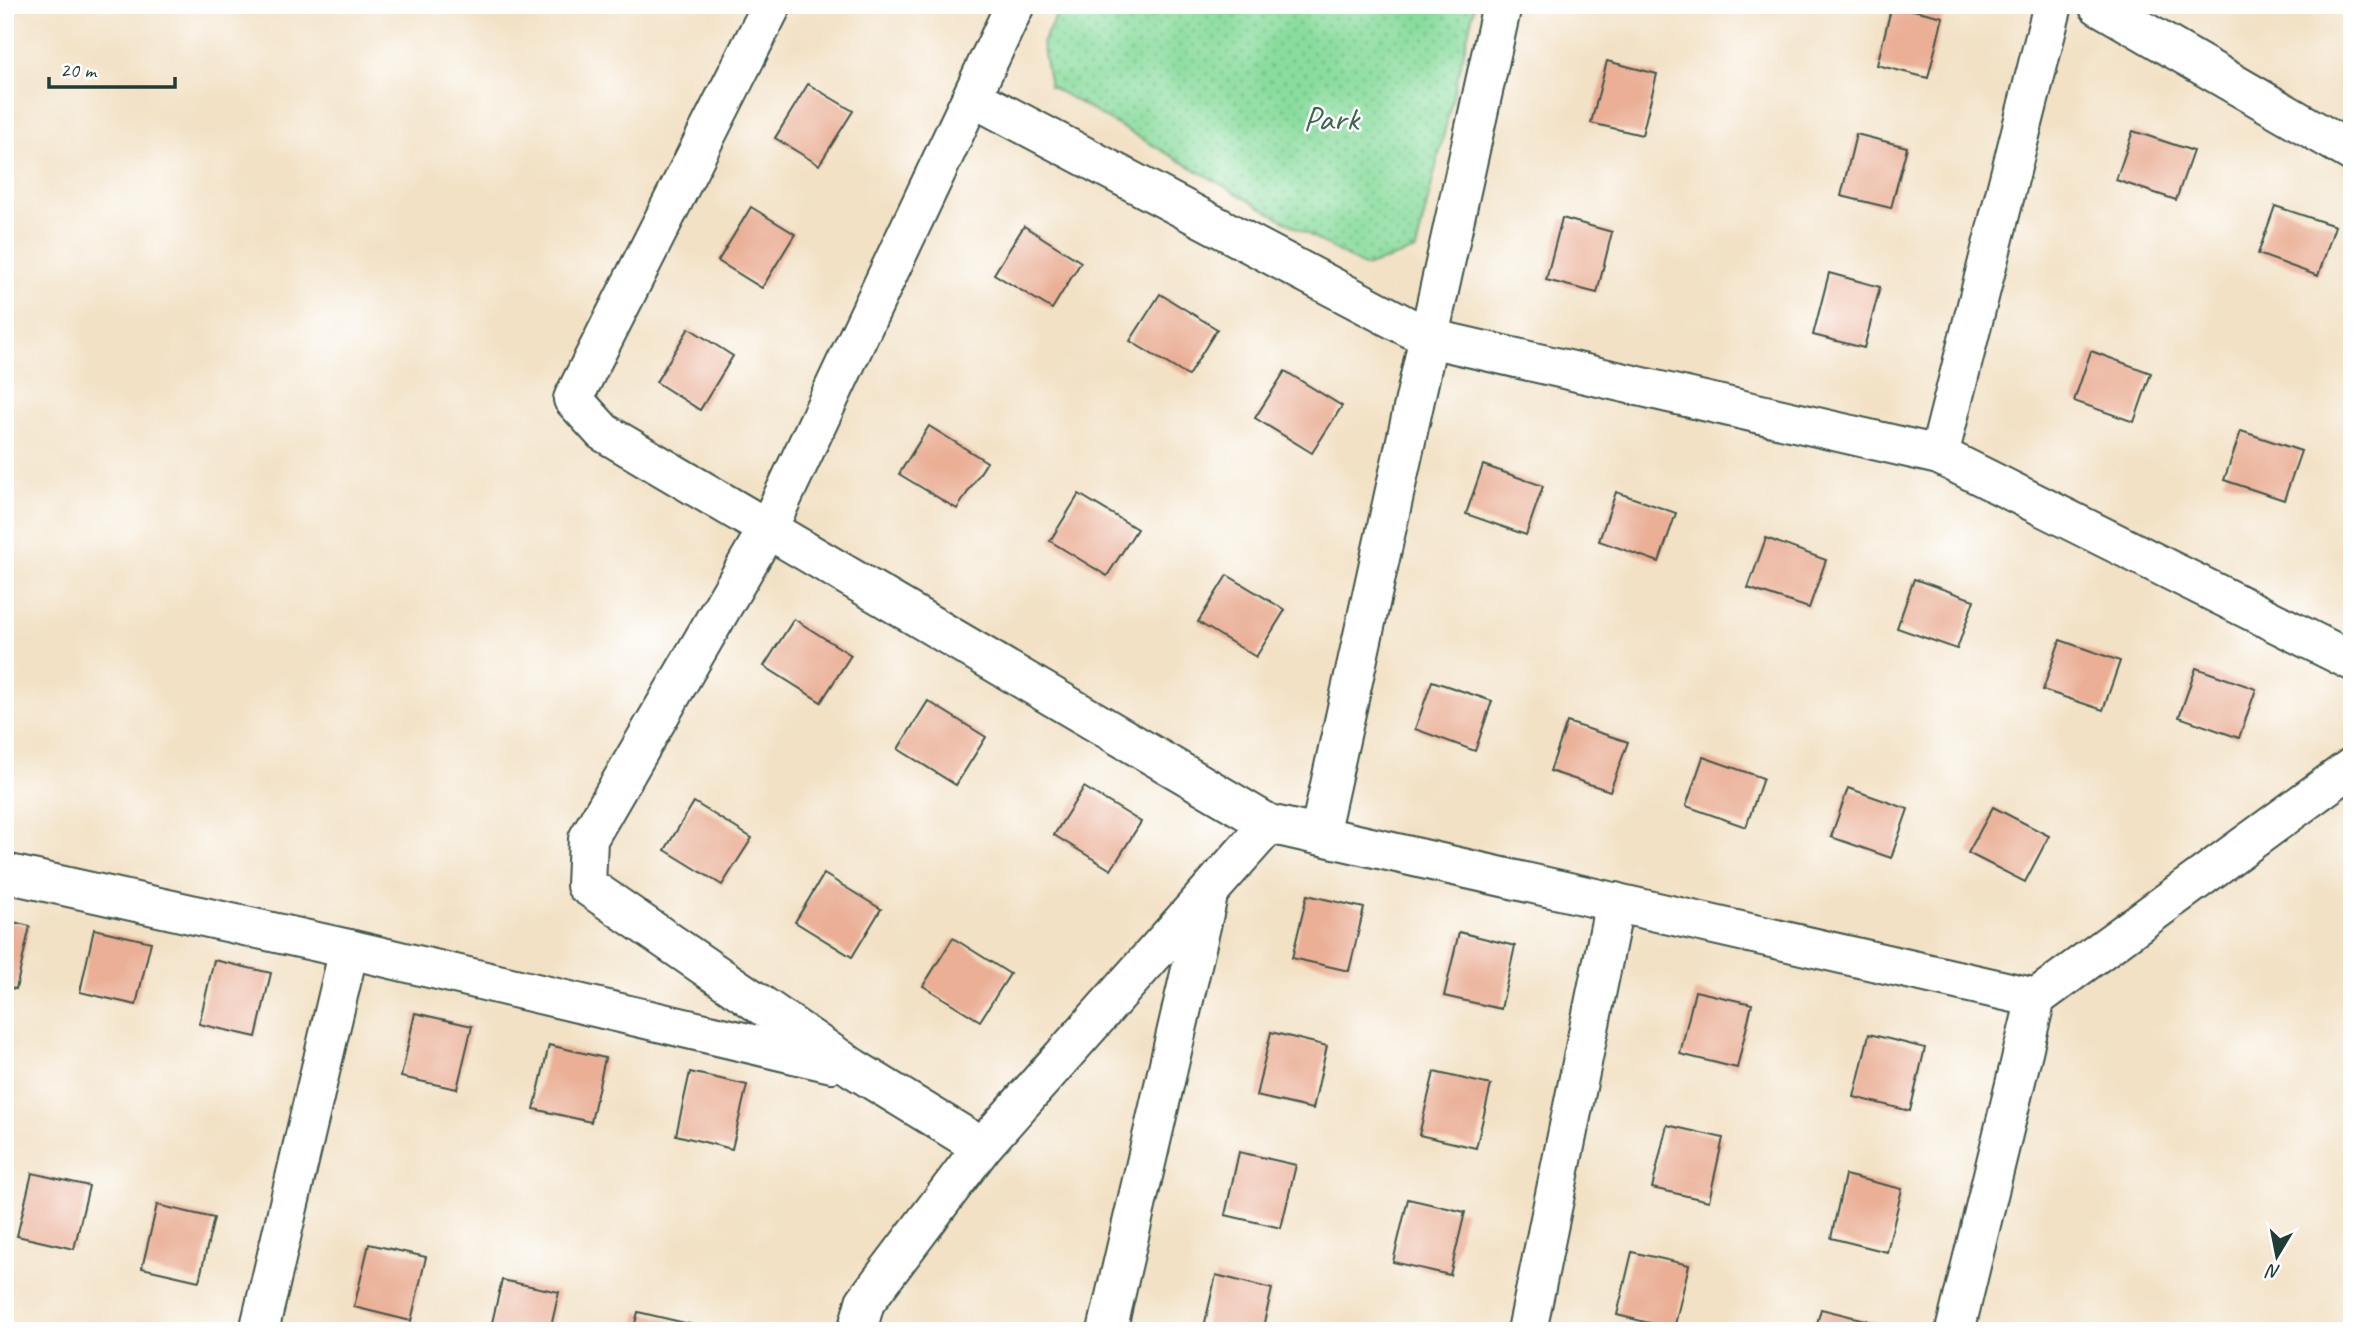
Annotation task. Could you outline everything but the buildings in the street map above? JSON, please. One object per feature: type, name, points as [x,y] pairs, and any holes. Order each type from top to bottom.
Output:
[{"type":"street","points":[[772,5],[573,399],[603,432],[1269,824],[2036,998]]},
{"type":"street","points":[[982,1147],[853,1068],[586,885],[588,839],[768,528],[1015,5]]},
{"type":"street","points":[[1319,835],[1502,5]]},
{"type":"street","points":[[1939,455],[2053,5]]},
{"type":"street","points":[[2098,5],[2352,152]]},
{"type":"street","points":[[972,97],[1429,338],[1939,455],[2352,661]]},
{"type":"street","points":[[1955,1331],[2036,998],[2352,767]]},
{"type":"street","points":[[857,1331],[865,1302],[982,1147],[1269,824]]},
{"type":"street","points":[[5,873],[349,949],[853,1068]]},
{"type":"street","points":[[1107,1331],[1209,891]]},
{"type":"street","points":[[1527,1331],[1615,902]]},
{"type":"street","points":[[259,1331],[349,949]]},
{"type":"green space","name":"Park","points":[[1062,5],[1475,5],[1416,250],[1365,267],[1050,86],[1042,43]]}]
